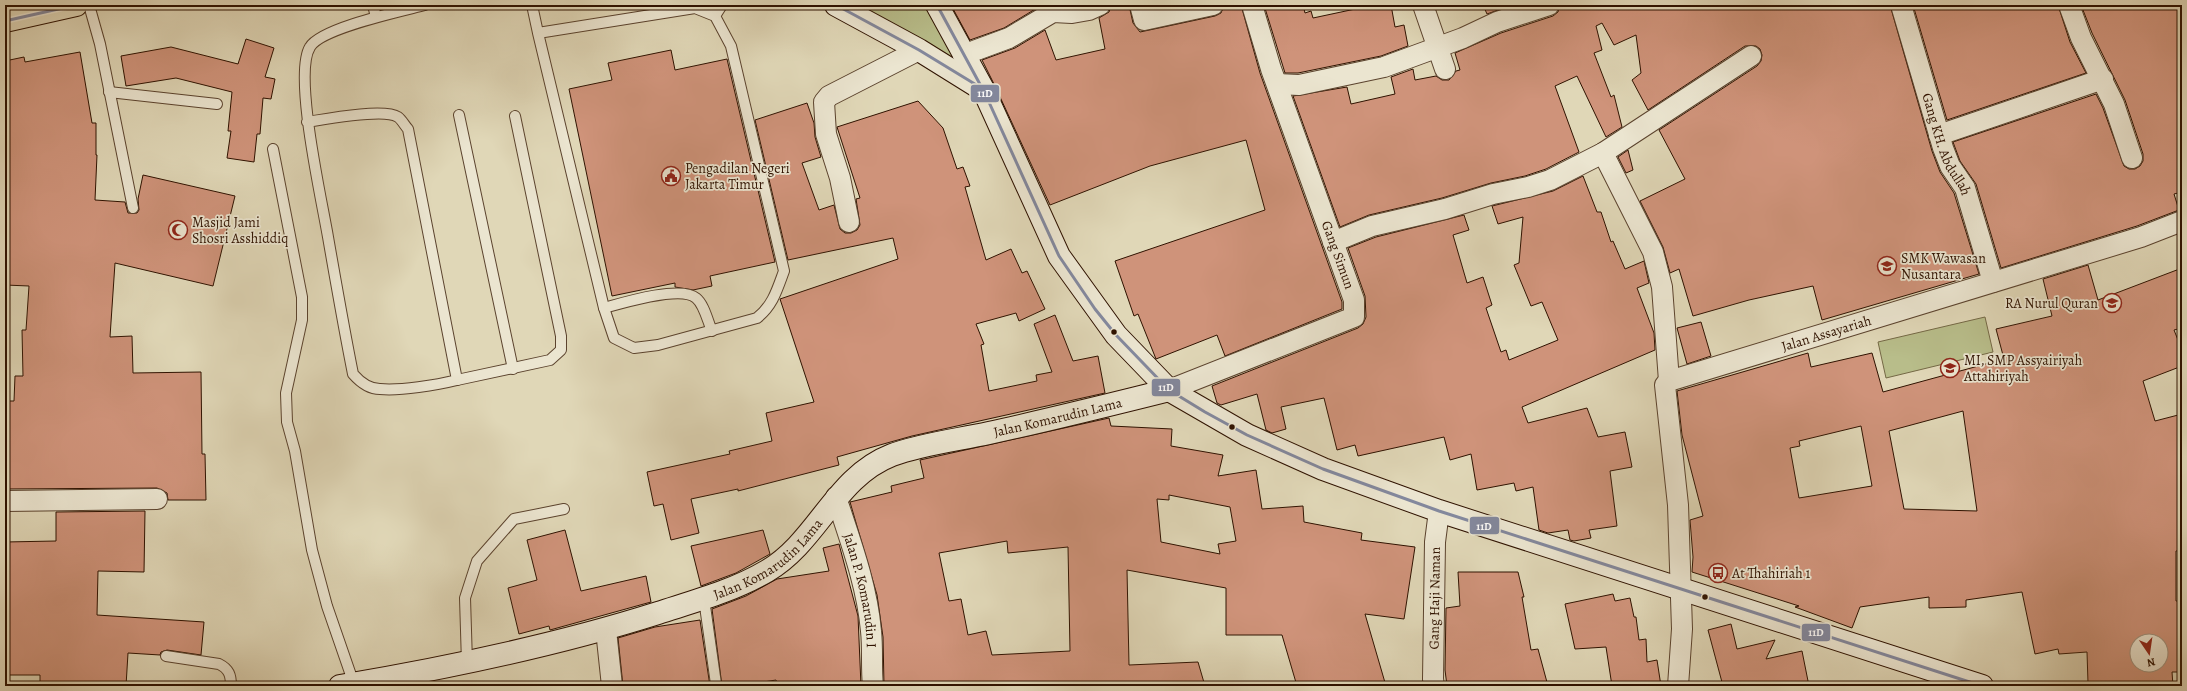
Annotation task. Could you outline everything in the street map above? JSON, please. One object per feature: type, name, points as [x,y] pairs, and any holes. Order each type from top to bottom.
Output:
[{"type":"main road","points":[[5,21],[76,5]]},
{"type":"main road","points":[[836,5],[918,50],[983,89]]},
{"type":"main road","points":[[937,5],[963,55],[983,89],[1059,256],[1116,335],[1169,390],[1248,435],[1323,469],[1439,511],[1681,588],[1708,599],[1816,631],[1955,682],[1982,686]]},
{"type":"main road","name":"Jalan Komarudin Lama","points":[[347,685],[467,663],[606,630],[704,599],[756,578],[774,567],[798,547],[836,497],[867,468],[891,456],[916,448],[1041,422],[1169,390]]},
{"type":"street","points":[[963,55],[1009,38],[1053,12],[1072,13],[1089,10],[1100,5]]},
{"type":"street","points":[[1140,5],[1144,20],[1213,5]]},
{"type":"street","name":"Gang Simun","points":[[1169,390],[1354,317],[1354,300],[1277,84],[1252,5]]},
{"type":"street","points":[[1423,5],[1444,69]]},
{"type":"street","points":[[1277,84],[1299,85],[1384,66],[1463,38],[1497,22],[1549,5]]},
{"type":"street","name":"Gang KH. Abdullah","points":[[1901,5],[1939,135],[1950,166],[1965,188],[1993,282]]},
{"type":"street","points":[[2069,5],[2081,38],[2103,79],[2114,104],[2132,158]]},
{"type":"street","points":[[849,222],[840,178],[826,134],[824,102],[829,96],[918,50]]},
{"type":"street","points":[[1333,242],[1372,226],[1542,182],[1578,167],[1603,153],[1751,56]]},
{"type":"street","points":[[1939,135],[2103,79]]},
{"type":"street","points":[[1603,153],[1653,252],[1662,287],[1669,381],[1665,384],[1664,391],[1678,505],[1682,630],[1678,686]]},
{"type":"street","name":"Jalan Assayariah","points":[[1669,381],[2141,237],[2182,221]]},
{"type":"street","name":"Jalan P. Komarudin I","points":[[836,497],[856,560],[865,596],[871,630],[873,686]]},
{"type":"street","points":[[5,502],[157,499]]},
{"type":"street","name":"Gang Haji Naman","points":[[1434,686],[1435,542],[1439,511]]},
{"type":"street","points":[[606,630],[612,686]]},
{"type":"lane","points":[[89,5],[100,44],[133,208]]},
{"type":"lane","points":[[373,5],[376,17]]},
{"type":"lane","points":[[425,5],[376,17],[326,34],[310,46],[304,62],[308,122],[353,374],[361,383],[379,390],[437,385],[550,360],[561,350],[561,336],[515,116]]},
{"type":"lane","points":[[532,5],[538,33],[604,308],[614,338],[634,348],[658,345],[757,318],[767,309],[774,299],[784,271],[731,46],[716,16],[695,8],[538,33]]},
{"type":"lane","points":[[716,16],[722,5]]},
{"type":"lane","points":[[109,92],[217,104]]},
{"type":"lane","points":[[308,122],[356,115],[391,114],[400,118],[408,129],[457,380]]},
{"type":"lane","points":[[460,115],[512,369]]},
{"type":"lane","points":[[273,148],[302,297],[302,320],[286,393],[287,422],[295,451],[312,550],[347,685]]},
{"type":"lane","points":[[604,308],[653,295],[690,294],[698,299],[712,331]]},
{"type":"lane","points":[[467,663],[465,598],[477,561],[514,519],[564,509]]},
{"type":"lane","points":[[704,599],[716,684]]},
{"type":"lane","points":[[166,656],[219,664],[226,668],[231,676],[231,686]]},
{"type":"green space","points":[[834,5],[940,5],[983,89]]},
{"type":"green space","points":[[1985,317],[1993,352],[1886,378],[1878,342]]},
{"type":"building","points":[[951,5],[1036,5],[1037,8],[1004,28],[970,40]]},
{"type":"building","points":[[1111,5],[1129,5],[1133,23],[1140,32],[1215,16],[1221,13],[1224,5],[1241,5],[1260,73],[1342,302],[1342,309],[1225,356],[1217,335],[1156,359],[1138,314],[1134,316],[1115,261],[1265,210],[1246,140],[1150,166],[1050,205],[982,60],[1015,48],[1045,30],[1056,60],[1105,49],[1099,18],[1109,12]]},
{"type":"building","points":[[1264,5],[1303,5],[1305,13],[1311,11],[1313,18],[1374,5],[1391,5],[1395,27],[1404,25],[1408,46],[1381,56],[1298,73],[1285,73]]},
{"type":"building","points":[[1483,5],[1512,5],[1487,14]]},
{"type":"building","points":[[1560,5],[1890,5],[1932,151],[1940,172],[1954,193],[1979,274],[1822,320],[1813,286],[1749,300],[1693,316],[1679,269],[1670,273],[1663,247],[1640,201],[1685,179],[1659,130],[1757,66],[1761,61],[1762,55],[1760,49],[1756,46],[1745,46],[1648,110],[1632,80],[1641,73],[1636,35],[1614,45],[1602,23],[1596,26],[1602,50],[1594,53],[1611,97],[1614,95],[1622,127],[1606,137],[1577,76],[1555,86],[1579,152],[1546,169],[1525,176],[1491,183],[1442,198],[1369,215],[1340,227],[1293,96],[1347,87],[1351,104],[1395,94],[1391,77],[1413,69],[1415,80],[1436,76],[1442,80],[1449,80],[1456,71],[1460,70],[1455,53],[1501,33],[1553,16],[1558,12]]},
{"type":"building","points":[[1913,5],[2058,5],[2070,42],[2086,73],[1947,120]]},
{"type":"building","points":[[2081,5],[2176,5],[2182,20],[2182,192],[2174,194],[2179,210],[2137,226],[2001,268],[1976,184],[1960,161],[1953,142],[2096,94],[2103,108],[2124,166],[2129,169],[2135,169],[2140,166],[2143,161],[2143,154],[2125,100],[2092,33]]},
{"type":"building","points":[[246,39],[274,48],[265,77],[275,79],[271,99],[263,98],[260,134],[257,134],[254,162],[227,158],[231,131],[228,131],[232,92],[176,78],[126,86],[121,56],[171,47],[238,64]]},
{"type":"building","name":"Pengadilan Negeri Jakarta Timur","points":[[671,50],[675,70],[727,59],[775,262],[710,276],[712,286],[693,290],[675,287],[675,283],[612,296],[569,89],[612,80],[608,63]]},
{"type":"building","points":[[80,52],[92,123],[96,123],[97,155],[95,200],[125,202],[128,213],[137,213],[139,210],[138,199],[143,175],[235,196],[213,286],[115,263],[110,337],[132,336],[133,373],[201,372],[202,454],[205,454],[206,500],[168,500],[167,493],[157,488],[6,489],[8,401],[14,401],[15,376],[23,376],[22,330],[26,330],[29,286],[5,285],[5,61],[24,57],[25,62]]},
{"type":"building","points":[[918,101],[943,128],[957,169],[963,167],[970,186],[965,187],[986,260],[1011,249],[1022,273],[1027,271],[1045,309],[1019,321],[1016,313],[976,324],[984,344],[981,345],[989,391],[1037,381],[1036,375],[1052,372],[1034,324],[1055,315],[1073,361],[1098,356],[1105,393],[912,436],[837,457],[839,465],[738,491],[738,489],[691,499],[699,533],[671,540],[663,504],[654,506],[647,472],[730,454],[729,451],[772,441],[766,413],[814,402],[780,299],[898,259],[893,238],[788,260],[755,120],[807,103],[814,123],[815,137],[821,157],[802,163],[819,210],[834,205],[840,229],[845,233],[851,233],[857,230],[860,225],[856,199],[860,198],[837,127]]},
{"type":"building","points":[[1628,150],[1633,170],[1626,173],[1618,157]]},
{"type":"building","points":[[1583,176],[1597,212],[1601,212],[1611,242],[1613,241],[1625,269],[1644,261],[1649,283],[1637,288],[1654,333],[1655,350],[1522,407],[1528,423],[1587,408],[1598,437],[1625,432],[1632,467],[1610,471],[1617,526],[1589,530],[1591,538],[1574,541],[1570,540],[1568,530],[1548,533],[1539,530],[1533,487],[1516,491],[1514,483],[1477,490],[1471,454],[1450,460],[1444,437],[1358,456],[1355,445],[1337,450],[1324,398],[1281,407],[1286,429],[1272,433],[1266,430],[1257,394],[1221,405],[1217,403],[1212,386],[1358,328],[1363,324],[1366,317],[1365,296],[1348,248],[1376,237],[1464,215],[1469,230],[1453,235],[1467,283],[1483,277],[1492,305],[1486,308],[1501,352],[1506,350],[1509,360],[1558,340],[1542,302],[1531,306],[1514,265],[1519,263],[1523,217],[1498,224],[1492,206],[1553,191]]},
{"type":"building","points":[[2088,265],[2098,300],[2182,268],[2182,328],[2174,330],[2182,350],[2182,366],[2143,381],[2155,421],[2182,414],[2182,550],[2176,551],[2176,601],[2182,601],[2182,672],[2172,672],[2173,686],[2144,686],[2144,682],[2088,683],[2087,652],[2059,654],[2058,649],[2035,654],[2022,592],[1966,600],[1966,607],[1929,608],[1929,597],[1860,607],[1852,628],[1795,607],[1799,606],[1692,572],[1693,557],[1690,520],[1703,516],[1682,435],[1677,391],[1808,353],[1811,367],[1872,353],[1883,392],[2004,359],[1996,329],[2052,316],[2043,279]],"holes":[[[1963,411],[1977,511],[1904,509],[1889,431]],[[1861,426],[1872,486],[1799,498],[1790,448],[1800,446],[1799,441]]]},
{"type":"building","points":[[1701,322],[1711,356],[1687,364],[1677,328]]},
{"type":"building","points":[[1109,418],[1111,426],[1172,429],[1171,446],[1223,455],[1218,476],[1256,470],[1262,509],[1303,506],[1304,522],[1362,533],[1361,540],[1415,547],[1404,619],[1365,614],[1386,686],[1297,686],[1282,635],[1226,635],[1226,588],[1127,570],[1129,665],[1198,662],[1205,686],[884,686],[883,637],[877,595],[850,502],[892,492],[891,486],[924,478],[920,460]],"holes":[[[1169,495],[1230,507],[1236,541],[1218,544],[1220,554],[1161,542],[1157,499],[1169,500]],[[1007,541],[1008,553],[1068,547],[1070,651],[992,655],[986,631],[968,635],[961,599],[949,601],[939,553]]]},
{"type":"building","points":[[145,511],[144,572],[98,571],[97,615],[204,622],[201,655],[167,650],[161,652],[160,655],[128,653],[126,686],[40,686],[40,675],[5,675],[5,542],[56,541],[56,512]]},
{"type":"building","points":[[565,530],[581,591],[646,576],[651,602],[550,630],[549,626],[519,634],[508,588],[537,580],[527,540]]},
{"type":"building","points":[[763,530],[770,554],[736,573],[701,586],[691,546]]},
{"type":"building","points":[[839,544],[858,616],[861,686],[778,686],[776,680],[739,686],[722,686],[712,609],[746,596],[777,579],[829,571],[823,548]]},
{"type":"building","points":[[1458,572],[1518,572],[1524,597],[1522,597],[1531,650],[1538,649],[1548,686],[1447,686],[1445,670],[1446,608],[1460,606]]},
{"type":"building","points":[[1613,594],[1615,601],[1630,598],[1634,617],[1636,617],[1639,640],[1646,639],[1647,662],[1657,660],[1661,686],[1612,686],[1606,647],[1575,649],[1565,604]]},
{"type":"building","points":[[700,620],[710,686],[623,686],[618,638],[655,627]]},
{"type":"building","points":[[1731,624],[1737,649],[1775,640],[1766,659],[1802,651],[1809,686],[1723,686],[1708,630]]},
{"type":"transit line","name":"11D","points":[[5,21],[76,5]]},
{"type":"transit line","name":"11D","points":[[836,5],[919,50],[983,89],[1059,256],[1095,309],[1116,335],[1169,390],[1205,412],[1247,435],[1323,469],[1439,511],[1982,686]]},
{"type":"transit line","name":"11D","points":[[937,5],[982,88]]},
{"type":"place","name":"Pengadilan Negeri Jakarta Timur","points":[[671,176]]},
{"type":"place","name":"Masjid Jami Shosri Asshiddiq","points":[[178,230]]},
{"type":"place","name":"SMK Wawasan Nusantara","points":[[1887,266]]},
{"type":"place","name":"RA Nurul Quran","points":[[2112,303]]},
{"type":"place","name":"MI, SMP Assyairiyah Attahiriyah","points":[[1950,368]]},
{"type":"place","name":"At Thahiriah 1","points":[[1718,573]]}]
